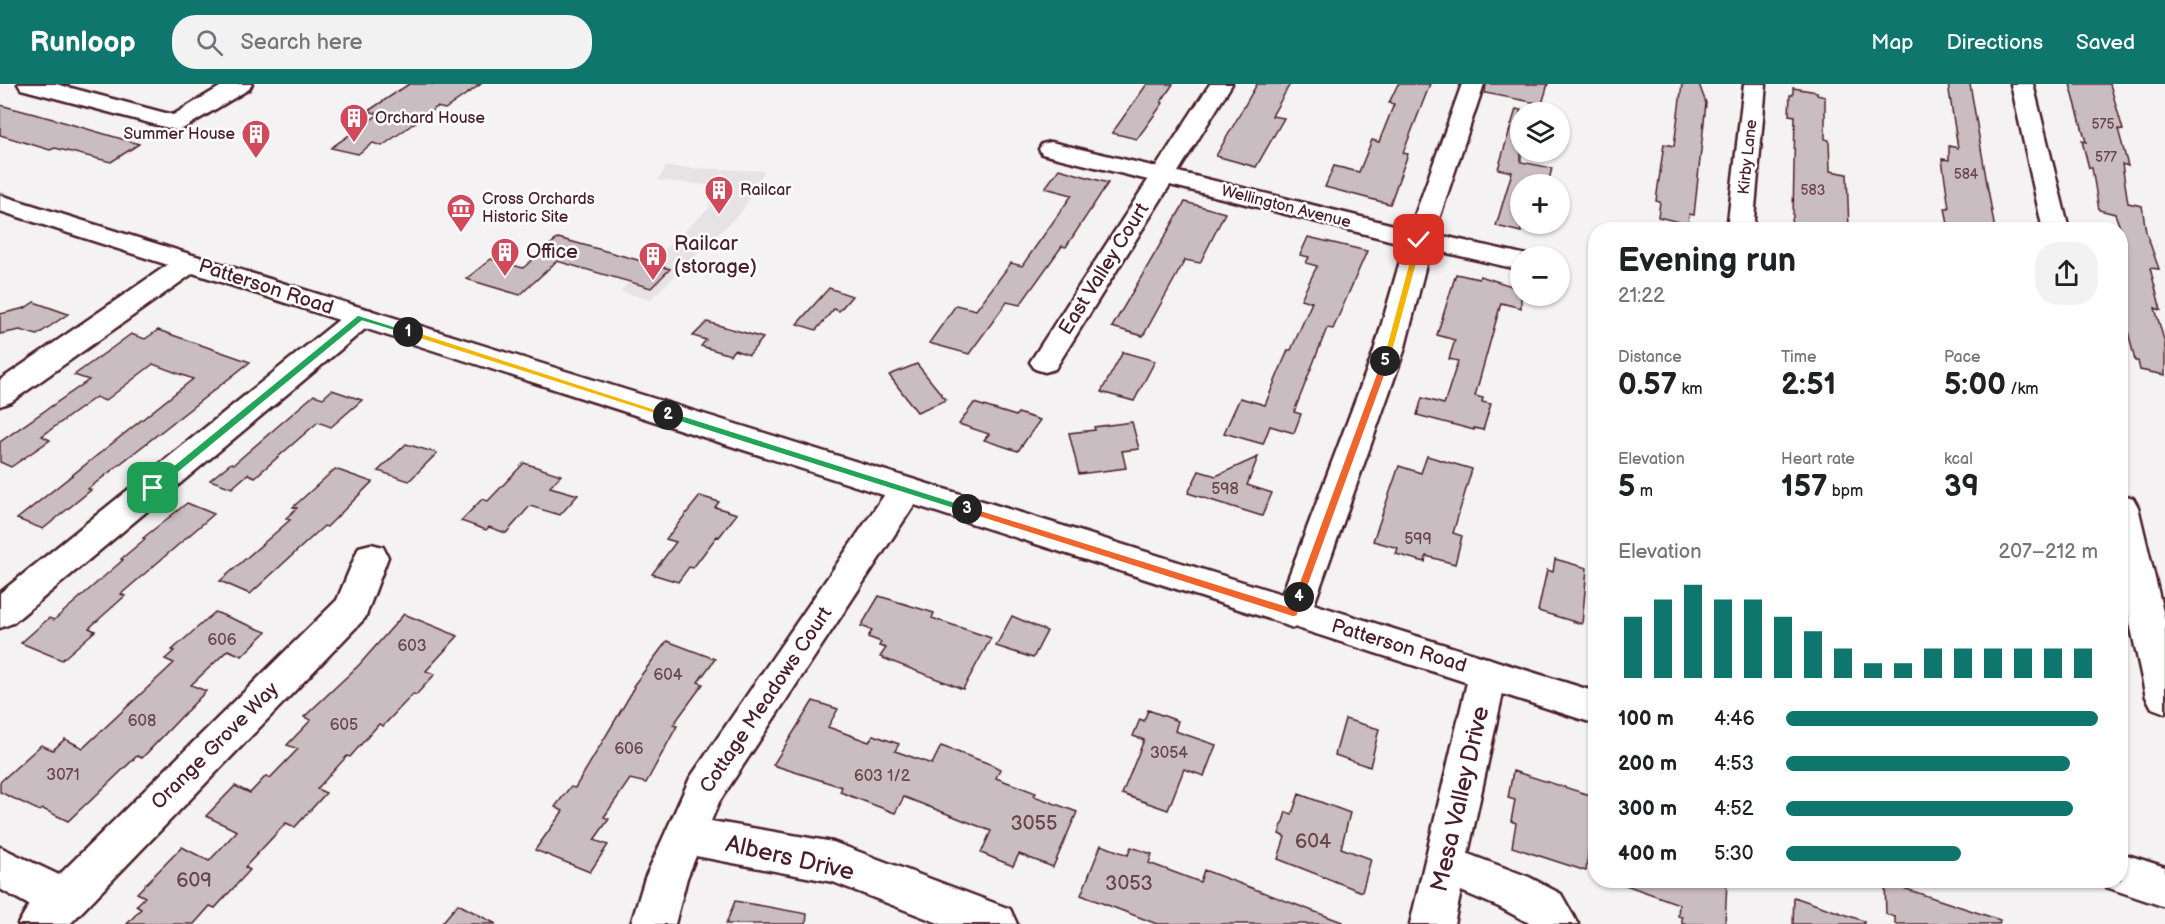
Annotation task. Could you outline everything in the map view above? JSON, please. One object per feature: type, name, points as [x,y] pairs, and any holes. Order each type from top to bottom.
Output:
[{"type":"street","points":[[36,85],[176,123],[241,84]]},
{"type":"street","name":"East Valley Court","points":[[1045,362],[1221,84]]},
{"type":"street","points":[[1293,613],[1389,351],[1419,240],[1473,84]]},
{"type":"street","name":"Kirby Lane","points":[[1741,222],[1755,84]]},
{"type":"street","points":[[2022,84],[2054,222]]},
{"type":"street","name":"Wellington Avenue","points":[[1051,149],[1163,175],[1259,202],[1510,260]]},
{"type":"street","name":"Patterson Road","points":[[0,203],[1588,705]]},
{"type":"street","points":[[0,395],[189,263]]},
{"type":"street","points":[[0,613],[361,317]]},
{"type":"street","name":"Cottage Meadows Court","points":[[653,924],[666,878],[704,791],[906,490]]},
{"type":"street","points":[[2128,537],[2165,697]]},
{"type":"street","name":"Orange Grove Way","points":[[52,912],[352,608],[371,556]]},
{"type":"street","name":"Mesa Valley Drive","points":[[1432,924],[1488,674]]},
{"type":"street","name":"Albers Drive","points":[[685,835],[833,862],[995,924]]},
{"type":"street","points":[[1444,864],[1522,896],[1546,909],[1556,924]]},
{"type":"street","points":[[0,867],[52,912]]},
{"type":"street","points":[[2128,875],[2165,887]]},
{"type":"shaded area","points":[[666,167],[764,171],[742,211],[650,300],[620,291],[710,207],[707,185],[658,180]]},
{"type":"building","points":[[409,84],[481,84],[445,109],[437,107],[382,146],[373,143],[358,154],[331,148],[379,114],[368,111]]},
{"type":"building","points":[[1147,84],[1173,84],[1161,102],[1163,103],[1137,139],[1112,133]]},
{"type":"building","points":[[1257,84],[1290,84],[1272,116],[1284,118],[1256,167],[1216,156]]},
{"type":"building","points":[[1398,84],[1430,84],[1403,153],[1408,154],[1390,204],[1325,187],[1334,166],[1359,172],[1372,140],[1379,142],[1394,104],[1389,103]]},
{"type":"building","points":[[1486,84],[1548,84],[1543,102],[1485,93]]},
{"type":"building","points":[[1682,84],[1699,84],[1706,103],[1694,215],[1689,214],[1688,222],[1658,217],[1660,202],[1656,201],[1664,144],[1674,146]]},
{"type":"building","points":[[1948,84],[1970,84],[1994,222],[1948,222],[1945,208],[1949,208],[1942,159],[1949,160],[1949,146],[1958,148]]},
{"type":"building","points":[[2070,84],[2110,84],[2123,130],[2118,129],[2128,166],[2122,164],[2128,203],[2142,206],[2146,232],[2159,269],[2150,268],[2161,310],[2155,308],[2165,344],[2165,375],[2140,370],[2138,361],[2135,361],[2128,332],[2128,222],[2118,222],[2115,214],[2099,210],[2092,168],[2089,168],[2082,141],[2086,142]]},
{"type":"building","points":[[1793,88],[1817,92],[1817,95],[1825,97],[1825,139],[1829,140],[1830,171],[1847,174],[1849,222],[1791,222],[1795,116],[1789,115],[1790,95],[1793,95]]},
{"type":"building","points":[[0,105],[139,144],[111,162],[55,148],[50,150],[0,135]]},
{"type":"building","points":[[1510,129],[1510,162],[1552,168],[1550,174],[1511,174],[1512,172],[1498,169]]},
{"type":"building","points":[[1059,169],[1108,183],[1066,247],[1062,246],[1020,305],[1007,302],[969,354],[929,343],[956,305],[976,310],[1011,263],[1022,266],[1072,195],[1045,188]]},
{"type":"building","points":[[1510,179],[1510,229],[1496,226]]},
{"type":"building","points":[[1185,202],[1225,213],[1200,263],[1185,260],[1143,336],[1112,327]]},
{"type":"building","points":[[1308,237],[1367,251],[1333,329],[1327,328],[1294,412],[1301,414],[1294,433],[1270,426],[1263,444],[1224,433],[1240,398],[1265,405],[1288,350],[1291,350],[1312,302],[1301,299],[1317,266],[1306,263],[1309,257],[1300,255]]},
{"type":"building","points":[[558,238],[670,269],[651,288],[557,261],[520,295],[466,279],[491,259],[523,268]]},
{"type":"building","points":[[1456,274],[1479,279],[1480,276],[1510,286],[1510,305],[1501,303],[1475,396],[1483,398],[1482,402],[1491,404],[1483,430],[1474,428],[1474,430],[1417,415],[1422,398],[1444,404],[1458,361],[1449,359],[1455,340],[1437,335]]},
{"type":"building","points":[[829,288],[852,296],[839,311],[834,309],[816,330],[797,324]]},
{"type":"building","points":[[34,302],[68,314],[37,335],[20,330],[0,334],[0,314],[25,308]]},
{"type":"building","points":[[707,322],[763,338],[749,355],[734,350],[730,355],[701,346],[706,340],[693,336]]},
{"type":"building","points":[[158,330],[250,362],[88,489],[91,490],[43,529],[17,519],[193,379],[153,364],[105,401],[96,397],[42,436],[50,440],[11,467],[0,462],[0,442],[89,380],[74,375],[131,334],[145,339]]},
{"type":"building","points":[[1123,352],[1155,361],[1134,401],[1101,392]]},
{"type":"building","points":[[917,364],[946,400],[917,412],[889,375]]},
{"type":"building","points":[[332,390],[362,400],[331,427],[318,422],[255,477],[248,474],[232,488],[210,480],[231,463],[234,464],[314,395],[323,398]]},
{"type":"building","points":[[974,403],[1016,416],[1018,413],[1040,420],[1018,451],[984,440],[989,434],[959,424]]},
{"type":"building","points":[[1132,422],[1139,449],[1122,451],[1126,468],[1079,474],[1069,433]]},
{"type":"building","points":[[406,444],[437,453],[409,481],[378,471]]},
{"type":"building","points":[[1427,456],[1472,469],[1453,533],[1462,536],[1455,564],[1426,556],[1425,562],[1396,554],[1398,548],[1373,541],[1399,466],[1421,473]]},
{"type":"building","points":[[1258,457],[1247,485],[1272,493],[1262,516],[1188,493],[1199,471],[1216,476]]},
{"type":"building","points":[[524,463],[561,475],[550,487],[578,495],[560,515],[530,506],[506,533],[489,527],[486,530],[461,521],[482,499],[488,501]]},
{"type":"building","points":[[335,469],[372,482],[327,527],[324,526],[250,594],[220,581],[290,520],[286,518],[297,508],[293,507]]},
{"type":"building","points":[[700,496],[719,502],[715,507],[737,514],[693,568],[689,567],[678,582],[652,574],[676,542],[666,539]]},
{"type":"building","points":[[187,503],[214,514],[121,594],[125,596],[89,628],[95,631],[62,660],[21,643],[49,618],[54,620],[123,560],[121,559],[145,539],[143,538]]},
{"type":"building","points":[[1555,559],[1587,568],[1582,624],[1538,611],[1547,570],[1553,572]]},
{"type":"building","points":[[879,596],[934,613],[932,618],[991,638],[963,689],[880,657],[886,648],[879,646],[881,642],[868,637],[872,630],[861,626]]},
{"type":"building","points":[[215,612],[266,632],[242,656],[228,650],[191,685],[206,691],[142,758],[137,756],[68,821],[0,792],[0,782],[41,745],[53,750],[65,739],[83,748],[174,663],[165,659]]},
{"type":"building","points":[[404,614],[458,636],[426,671],[435,674],[383,726],[379,724],[350,757],[347,756],[317,789],[326,793],[295,827],[286,823],[245,867],[250,870],[215,908],[210,906],[194,924],[127,924],[141,909],[136,906],[145,897],[137,893],[182,847],[209,861],[237,831],[206,816],[235,786],[250,793],[266,776],[270,778],[298,749],[287,745],[311,720],[304,717],[359,665]]},
{"type":"building","points":[[1012,616],[1047,631],[1033,658],[996,646]]},
{"type":"building","points":[[667,641],[715,659],[698,682],[703,684],[673,725],[677,726],[646,783],[630,779],[604,817],[609,819],[594,840],[608,845],[590,872],[535,850],[563,811],[555,807],[570,787],[575,788],[635,687],[633,686]]},
{"type":"building","points":[[813,701],[838,709],[828,727],[869,742],[873,735],[899,744],[895,751],[932,764],[941,746],[990,764],[1000,769],[996,778],[1036,793],[1034,796],[1077,812],[1053,867],[1019,854],[1013,866],[981,853],[991,831],[904,797],[895,813],[840,792],[842,787],[773,765]]},
{"type":"building","points":[[1148,710],[1178,721],[1175,731],[1216,745],[1204,776],[1184,769],[1168,810],[1122,794],[1144,740],[1133,736],[1140,719],[1144,721]]},
{"type":"building","points":[[1345,719],[1379,729],[1370,767],[1335,755]]},
{"type":"building","points":[[1513,771],[1588,794],[1586,871],[1512,847],[1516,823],[1511,821],[1515,800],[1508,798]]},
{"type":"building","points":[[1299,794],[1350,813],[1341,848],[1371,859],[1362,892],[1278,859],[1285,837],[1279,834],[1286,812],[1292,814]]},
{"type":"building","points":[[1101,845],[1128,855],[1131,847],[1152,854],[1149,863],[1200,882],[1204,870],[1342,922],[1341,924],[1157,924],[1081,895]]},
{"type":"building","points":[[1634,888],[1727,888],[1725,924],[1682,924],[1682,917],[1678,916],[1679,904]]},
{"type":"building","points":[[1885,888],[1903,888],[2000,920],[1999,924],[1895,924],[1895,917],[1886,914]]},
{"type":"building","points":[[1794,897],[1864,921],[1864,924],[1793,924]]},
{"type":"building","points":[[735,901],[807,914],[806,924],[726,924]]},
{"type":"building","points":[[458,904],[496,924],[441,924]]},
{"type":"place","name":"Orchard House","points":[[354,144]]},
{"type":"place","name":"Summer House","points":[[256,160]]},
{"type":"place","name":"Railcar","points":[[719,216]]},
{"type":"place","name":"Cross Orchards Historic Site","points":[[461,234]]},
{"type":"place","name":"Office","points":[[505,278]]},
{"type":"place","name":"Railcar (storage)","points":[[653,282]]},
{"type":"route","points":[[153,488],[361,317],[1293,613],[1389,351],[1419,240]]}]
